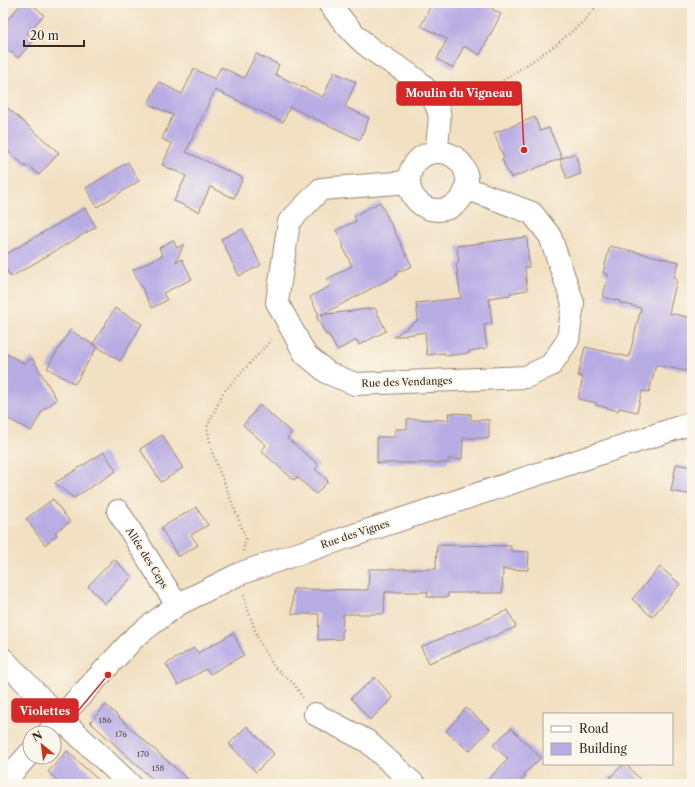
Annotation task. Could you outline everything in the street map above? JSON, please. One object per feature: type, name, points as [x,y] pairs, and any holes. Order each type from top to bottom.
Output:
[{"type":"street","points":[[329,3],[342,21],[370,48],[412,75],[432,97],[439,114],[436,152]]},
{"type":"street","points":[[436,152],[449,155],[460,162],[465,170],[467,179],[466,188],[456,203],[448,208],[439,210],[430,209],[415,199],[410,191],[409,182],[410,173],[420,158],[427,154],[436,152]]},
{"type":"street","name":"Rue des Vendanges","points":[[409,182],[320,188],[289,222],[277,302],[305,354],[328,373],[355,384],[526,377],[551,365],[568,340],[573,303],[550,236],[532,213],[466,188]]},
{"type":"street","name":"Rue des Vignes","points":[[54,725],[135,636],[177,605],[240,574],[276,560],[692,423]]},
{"type":"street","name":"Allée des Ceps","points":[[118,511],[177,605]]},
{"type":"street","points":[[3,659],[54,725]]},
{"type":"street","points":[[315,714],[367,741],[414,784]]},
{"type":"street","points":[[62,731],[130,784]]},
{"type":"street","points":[[3,783],[22,762]]},
{"type":"path","points":[[455,100],[488,90],[558,44],[584,21],[599,3]]},
{"type":"path","points":[[288,321],[223,393],[207,427],[212,452],[246,538],[240,574],[247,608],[263,648],[274,667],[294,684],[315,714]]},
{"type":"building","points":[[22,3],[31,3],[44,15],[27,34],[34,40],[18,58],[3,46],[3,25]]},
{"type":"building","points":[[432,3],[495,3],[492,9],[501,14],[480,55],[464,46],[453,68],[437,59],[447,39],[421,26]]},
{"type":"building","points":[[256,54],[279,65],[275,74],[323,97],[334,72],[356,82],[345,107],[369,118],[360,140],[290,107],[283,122],[215,90],[186,152],[243,178],[234,198],[210,187],[199,212],[174,201],[186,176],[162,165],[172,144],[162,139],[173,115],[148,104],[159,82],[182,94],[194,69],[215,79],[221,67],[244,78]]},
{"type":"building","points":[[3,104],[59,153],[39,175],[28,165],[26,167],[3,147]]},
{"type":"building","points":[[535,117],[540,131],[549,128],[562,158],[511,178],[502,159],[504,158],[494,133]]},
{"type":"building","points":[[575,153],[581,174],[567,179],[560,159]]},
{"type":"building","points":[[128,162],[139,181],[97,207],[86,188]]},
{"type":"building","points":[[380,202],[412,266],[396,273],[397,275],[321,315],[375,308],[386,331],[359,345],[357,340],[337,350],[328,334],[326,335],[316,316],[319,315],[310,297],[330,286],[327,279],[352,266],[336,230],[356,221],[354,216]]},
{"type":"building","points":[[85,208],[96,227],[11,277],[3,264],[3,256]]},
{"type":"building","points":[[242,229],[261,265],[239,276],[221,239]]},
{"type":"building","points":[[527,237],[529,267],[525,268],[527,290],[510,293],[510,295],[489,298],[492,324],[484,325],[487,348],[469,351],[469,353],[445,356],[445,353],[427,355],[425,332],[394,337],[418,320],[416,303],[461,298],[456,263],[459,263],[457,246]]},
{"type":"building","points":[[173,240],[177,248],[184,244],[176,262],[182,259],[192,279],[163,293],[167,300],[152,308],[133,270],[163,255],[159,248]]},
{"type":"building","points":[[610,246],[679,262],[674,278],[677,279],[669,313],[692,318],[692,372],[656,365],[649,392],[642,391],[637,412],[619,408],[618,411],[596,405],[596,403],[578,399],[583,377],[578,376],[585,347],[629,357],[641,308],[603,297],[608,274],[603,273]]},
{"type":"building","points":[[115,308],[142,324],[120,361],[93,344]]},
{"type":"building","points":[[70,330],[97,347],[75,384],[47,368]]},
{"type":"building","points":[[3,352],[25,364],[32,358],[57,400],[43,410],[31,431],[3,416]]},
{"type":"building","points":[[260,405],[292,433],[287,438],[319,465],[315,469],[328,481],[316,494],[297,477],[294,480],[261,451],[266,445],[243,425]]},
{"type":"building","points":[[448,413],[471,414],[471,420],[489,420],[489,438],[463,438],[462,459],[448,459],[448,463],[377,463],[377,437],[395,437],[395,429],[407,429],[407,419],[449,420]]},
{"type":"building","points":[[162,435],[183,468],[161,482],[140,449]]},
{"type":"building","points":[[104,452],[116,471],[74,498],[55,483]]},
{"type":"building","points":[[676,464],[692,467],[692,495],[671,491]]},
{"type":"building","points":[[53,499],[70,522],[55,532],[57,535],[45,545],[26,519]]},
{"type":"building","points":[[196,507],[208,525],[191,535],[198,545],[178,557],[161,528]]},
{"type":"building","points":[[437,545],[511,546],[511,551],[529,552],[528,570],[503,569],[502,593],[448,593],[448,597],[427,597],[428,592],[385,592],[384,614],[343,614],[342,639],[318,640],[319,614],[292,614],[293,589],[368,590],[369,569],[436,569]]},
{"type":"building","points":[[114,559],[132,577],[105,604],[88,586]]},
{"type":"building","points":[[660,567],[680,584],[652,617],[632,599]]},
{"type":"building","points":[[508,610],[516,627],[429,663],[421,647]]},
{"type":"building","points":[[233,633],[244,655],[210,674],[206,669],[178,685],[166,664],[194,648],[198,653]]},
{"type":"building","points":[[375,677],[393,698],[370,720],[351,698]]},
{"type":"building","points":[[106,705],[193,784],[158,784],[90,722]]},
{"type":"building","points":[[466,708],[490,729],[469,751],[446,731]]},
{"type":"building","points":[[247,726],[274,754],[256,772],[229,744]]},
{"type":"building","points":[[511,728],[541,758],[524,774],[526,776],[518,784],[484,784],[508,759],[493,745]]},
{"type":"building","points":[[67,751],[103,784],[61,784],[48,772],[54,765],[62,765],[62,757]]},
{"type":"building","points":[[623,765],[627,765],[644,784],[603,784]]},
{"type":"place","name":"Moulin du Vigneau","points":[[524,150]]},
{"type":"place","name":"Violettes","points":[[108,675]]}]
